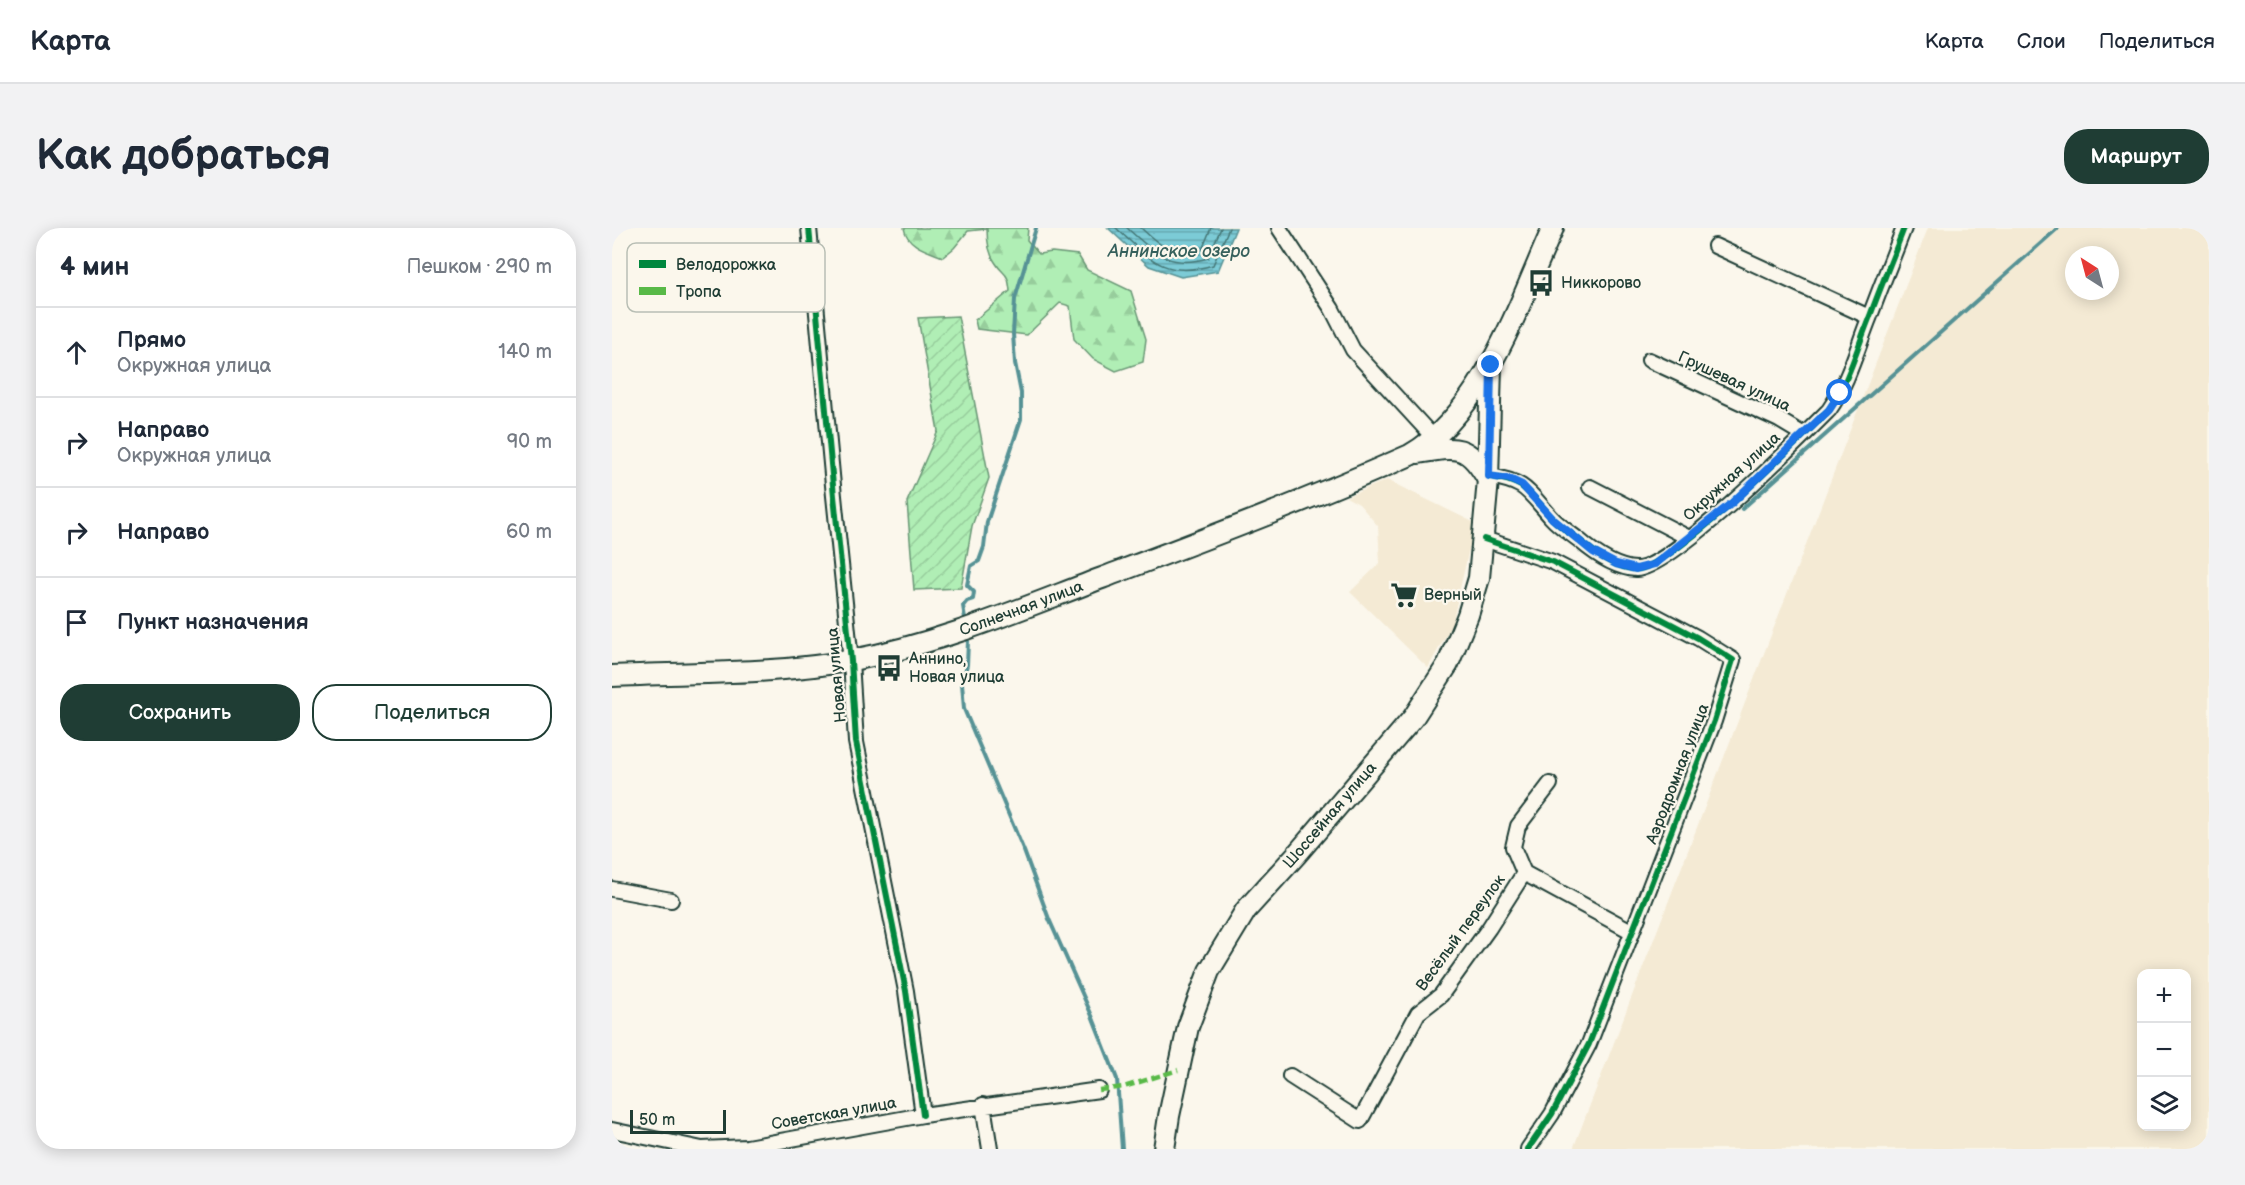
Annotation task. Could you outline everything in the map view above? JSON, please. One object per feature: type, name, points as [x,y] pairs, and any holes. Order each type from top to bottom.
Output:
[{"type":"main road","points":[[1412,454],[1434,438],[1457,415],[1491,365],[1554,228]]},
{"type":"main road","name":"Шоссейная улица","points":[[1164,1149],[1168,1116],[1188,1027],[1209,971],[1246,910],[1413,718],[1448,664],[1468,615],[1479,578],[1489,478],[1491,365]]},
{"type":"main road","points":[[1412,454],[1450,447],[1468,454],[1477,461],[1489,478]]},
{"type":"main road","name":"Солнечная улица","points":[[612,676],[807,667],[851,661],[909,648],[1013,612],[1369,473],[1412,454]]},
{"type":"street","name":"Новая улица","points":[[809,228],[810,243]]},
{"type":"street","points":[[1279,228],[1332,309],[1353,350],[1434,438]]},
{"type":"street","name":"Окружная улица","points":[[1489,478],[1509,479],[1522,485],[1553,519],[1593,552],[1616,564],[1636,569],[1655,564],[1732,503],[1829,410],[1851,369],[1904,228]]},
{"type":"street","points":[[1715,246],[1869,317]]},
{"type":"street","name":"Новая улица","points":[[817,312],[851,661],[856,742],[906,992],[923,1115]]},
{"type":"street","name":"Грушевая улица","points":[[1649,360],[1779,420],[1804,435]]},
{"type":"street","points":[[1590,487],[1689,538]]},
{"type":"street","name":"Аэродромная улица","points":[[1484,539],[1553,562],[1698,638],[1734,660],[1714,721],[1589,1044],[1552,1114],[1528,1149]]},
{"type":"street","name":"Весёлый переулок","points":[[1290,1076],[1360,1121],[1418,1013],[1441,995],[1489,928],[1524,873],[1513,847],[1518,826],[1550,784]]},
{"type":"street","points":[[1524,873],[1631,931]]},
{"type":"street","points":[[612,889],[671,900]]},
{"type":"street","name":"Советская улица","points":[[612,1130],[702,1149],[747,1147],[983,1105],[1098,1090]]},
{"type":"street","points":[[983,1105],[990,1149]]},
{"type":"shaded area","points":[[1928,228],[2209,228],[2209,1149],[1573,1149]]},
{"type":"shaded area","points":[[1387,480],[1475,523],[1452,624],[1428,668],[1350,592],[1380,563],[1378,526],[1359,504],[1346,497]]},
{"type":"green space","points":[[904,228],[1028,228],[1027,240],[1039,254],[1052,252],[1078,255],[1087,270],[1131,291],[1146,339],[1143,362],[1116,371],[1093,359],[1074,339],[1070,306],[1060,303],[1027,335],[977,329],[975,320],[1010,291],[1007,277],[991,254],[987,229],[968,231],[943,257],[914,244]]},
{"type":"green space","points":[[958,316],[989,478],[972,526],[961,588],[914,590],[907,502],[938,431],[918,318]]},
{"type":"water","name":"Аннинское озеро","points":[[1108,228],[1236,228],[1218,271],[1181,277],[1149,266]]},
{"type":"waterway","points":[[965,618],[963,606],[967,601],[973,599],[974,592],[967,585],[971,566],[979,561],[984,547],[987,522],[1021,419],[1021,393],[1015,363],[1013,334],[1015,299],[1036,228]]},
{"type":"waterway","points":[[1742,509],[2058,228]]},
{"type":"waterway","points":[[968,641],[967,665],[962,683],[964,709],[1117,1079],[1122,1149]]},
{"type":"marked path","points":[[1099,1090],[1124,1087],[1178,1070]]},
{"type":"cycle path","points":[[809,228],[810,243]]},
{"type":"cycle path","points":[[1489,476],[1519,484],[1557,523],[1605,559],[1620,566],[1636,569],[1653,564],[1676,549],[1734,501],[1829,410],[1847,376],[1904,228]]},
{"type":"cycle path","points":[[817,312],[851,661],[856,742],[906,991],[923,1115]]},
{"type":"cycle path","points":[[1484,539],[1553,562],[1698,638],[1733,660],[1714,721],[1589,1044],[1552,1114],[1528,1149]]},
{"type":"place","name":"Никкорово","points":[[1541,283]]},
{"type":"place","name":"Верный","points":[[1404,595]]},
{"type":"place","name":"Аннино, Новая улица","points":[[889,668]]},
{"type":"route","points":[[1491,365],[1489,476],[1509,479],[1522,485],[1553,519],[1593,552],[1616,564],[1636,569],[1655,564],[1732,503],[1829,410],[1840,393]]}]
